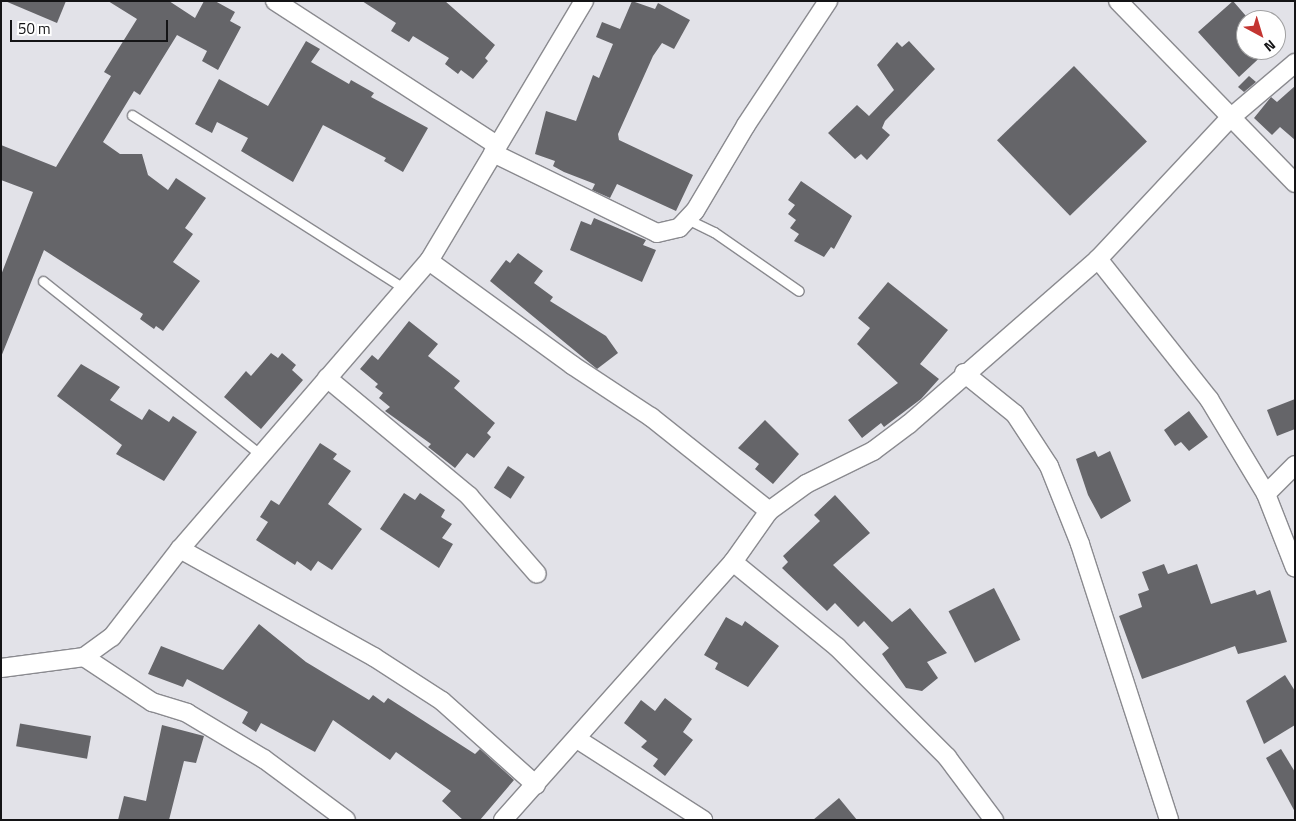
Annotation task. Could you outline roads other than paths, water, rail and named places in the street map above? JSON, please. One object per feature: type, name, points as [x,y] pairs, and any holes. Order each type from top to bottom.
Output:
[{"type":"street","points":[[275,1],[495,149],[658,233],[679,228],[687,219],[828,1]]},
{"type":"street","points":[[1118,1],[1229,119],[1295,183]]},
{"type":"street","points":[[1,668],[84,657],[112,636],[180,549],[429,261],[577,4]]},
{"type":"street","points":[[503,820],[733,562],[769,511],[806,484],[872,451],[909,424],[964,373],[1098,259],[1229,119],[1295,64]]},
{"type":"street","points":[[1098,259],[1208,399],[1266,494],[1295,568]]},
{"type":"street","points":[[429,261],[572,365],[651,417],[769,511]]},
{"type":"street","points":[[964,373],[1015,414],[1049,466],[1080,544],[1169,820]]},
{"type":"street","points":[[327,378],[469,496],[501,538],[537,574]]},
{"type":"street","points":[[1266,494],[1295,465]]},
{"type":"street","points":[[180,549],[374,657],[442,701],[536,784]]},
{"type":"street","points":[[733,562],[843,654],[946,757],[994,820]]},
{"type":"street","points":[[84,657],[152,702],[187,713],[264,760],[346,820]]},
{"type":"street","points":[[577,739],[703,820]]},
{"type":"lane","points":[[132,115],[404,288]]},
{"type":"lane","points":[[687,219],[714,232],[799,292]]},
{"type":"lane","points":[[43,281],[262,456]]}]
